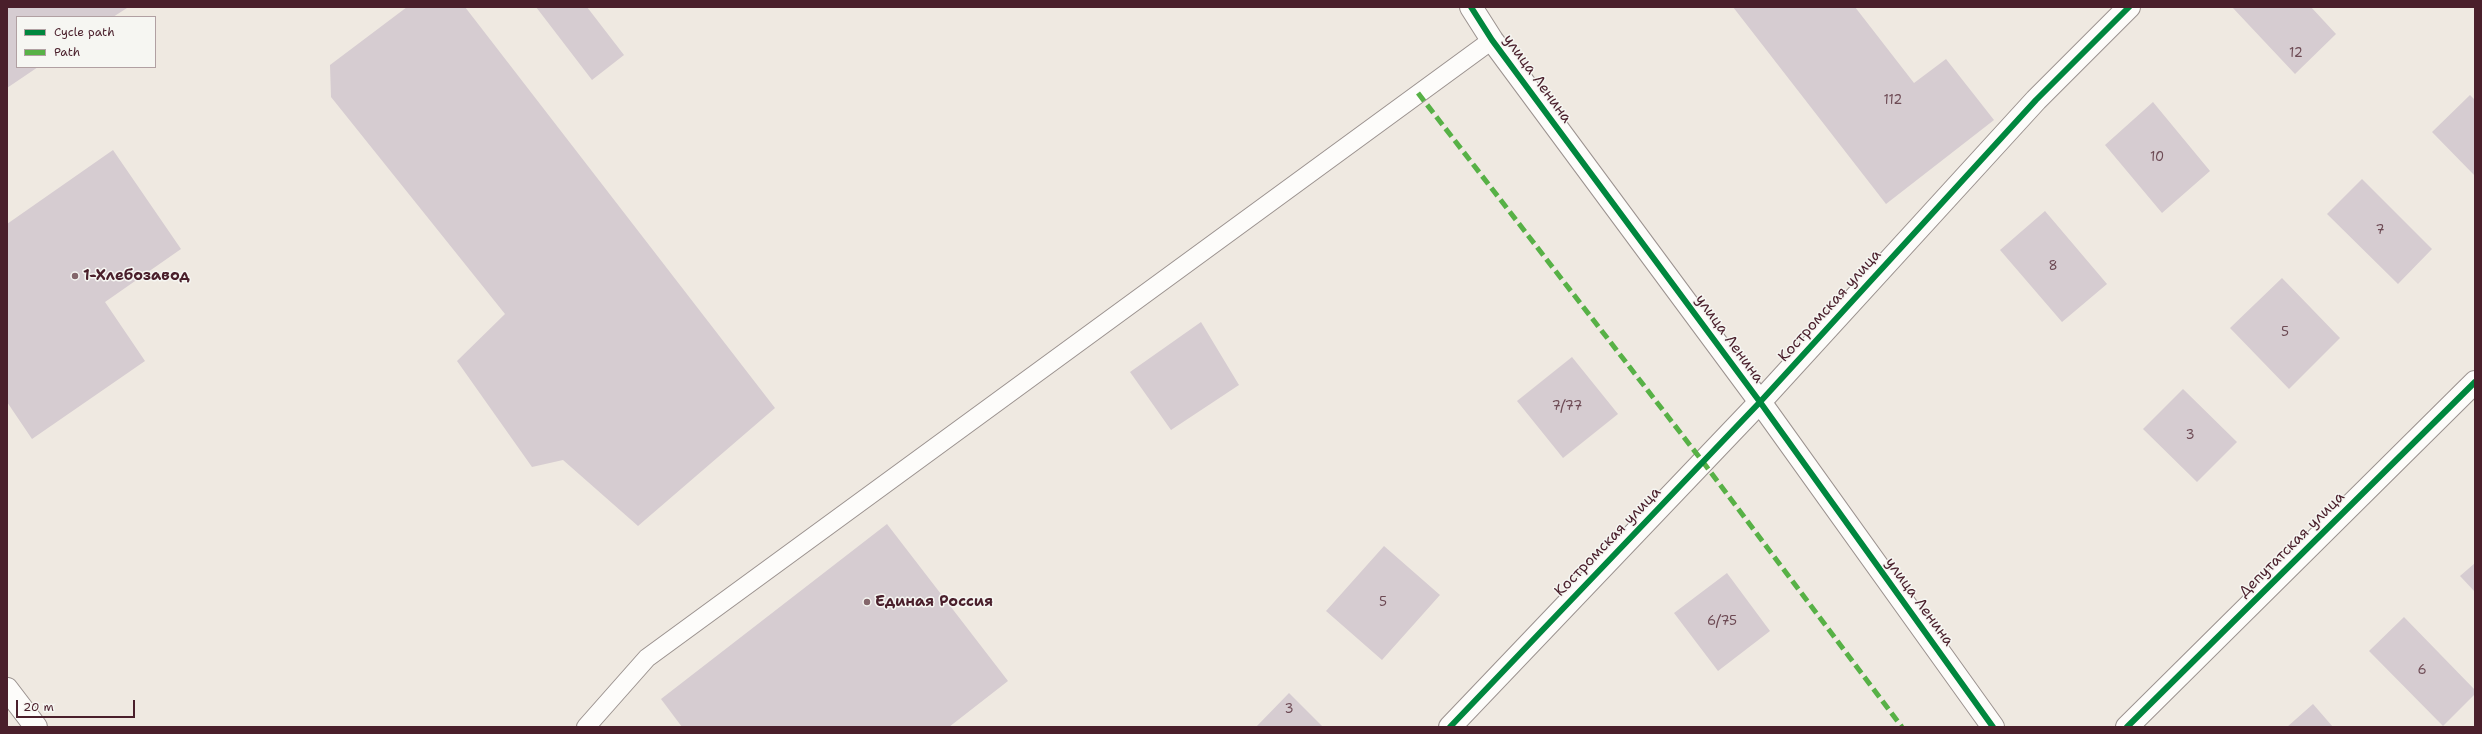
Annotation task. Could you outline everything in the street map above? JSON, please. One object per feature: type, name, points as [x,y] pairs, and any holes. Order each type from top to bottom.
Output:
[{"type":"street","name":"улица Ленина","points":[[1471,7],[1492,40],[1760,402],[1993,727]]},
{"type":"street","name":"Костромская улица","points":[[1450,727],[1760,402],[2036,100],[2129,7]]},
{"type":"street","name":"Депутатская улица","points":[[2127,727],[2475,382]]},
{"type":"street","points":[[7,689],[36,727]]},
{"type":"lane","points":[[586,727],[647,658],[1492,40]]},
{"type":"building","points":[[7,7],[127,8],[115,16],[16,16],[16,68],[37,68],[7,88]]},
{"type":"building","points":[[407,7],[465,7],[775,408],[638,526],[563,460],[532,467],[457,361],[505,314],[331,97],[330,65]]},
{"type":"building","points":[[536,7],[587,7],[624,55],[592,80]]},
{"type":"building","points":[[1733,7],[1855,7],[1914,83],[1946,59],[1994,120],[1886,204]]},
{"type":"building","points":[[2232,7],[2311,7],[2336,34],[2295,74]]},
{"type":"building","points":[[2470,95],[2475,100],[2475,176],[2432,132]]},
{"type":"building","points":[[2153,102],[2210,171],[2162,213],[2105,145]]},
{"type":"building","name":"1-Хлебозавод","points":[[113,150],[181,249],[105,302],[145,361],[32,439],[7,402],[7,224]]},
{"type":"building","points":[[2362,179],[2432,249],[2398,284],[2327,214]]},
{"type":"building","points":[[2045,211],[2107,284],[2062,322],[2000,250]]},
{"type":"building","points":[[2282,278],[2340,338],[2289,389],[2230,328]]},
{"type":"building","points":[[1201,322],[1239,385],[1171,430],[1130,372]]},
{"type":"building","points":[[1572,357],[1618,414],[1563,458],[1517,401]]},
{"type":"building","points":[[2183,389],[2237,442],[2197,482],[2143,429]]},
{"type":"building","name":"Единая Россия","points":[[887,524],[1008,681],[949,727],[682,727],[661,699]]},
{"type":"building","points":[[1384,546],[1440,595],[1382,660],[1326,611]]},
{"type":"building","points":[[2475,563],[2475,592],[2460,576]]},
{"type":"building","points":[[1727,573],[1770,631],[1718,671],[1674,613]]},
{"type":"building","points":[[2404,617],[2475,690],[2475,694],[2443,726],[2369,651]]},
{"type":"building","points":[[1289,693],[1323,727],[1256,727]]},
{"type":"building","points":[[2313,704],[2333,727],[2287,727]]},
{"type":"marked path","points":[[1418,93],[1703,462],[1902,727]]},
{"type":"cycle path","points":[[1471,7],[1492,40],[1760,402],[1993,727]]},
{"type":"cycle path","points":[[1450,727],[1760,402],[2036,100],[2129,7]]},
{"type":"cycle path","points":[[2127,727],[2475,382]]},
{"type":"place","name":"1-Хлебозавод","points":[[75,276]]},
{"type":"place","name":"Единая Россия","points":[[867,602]]}]
